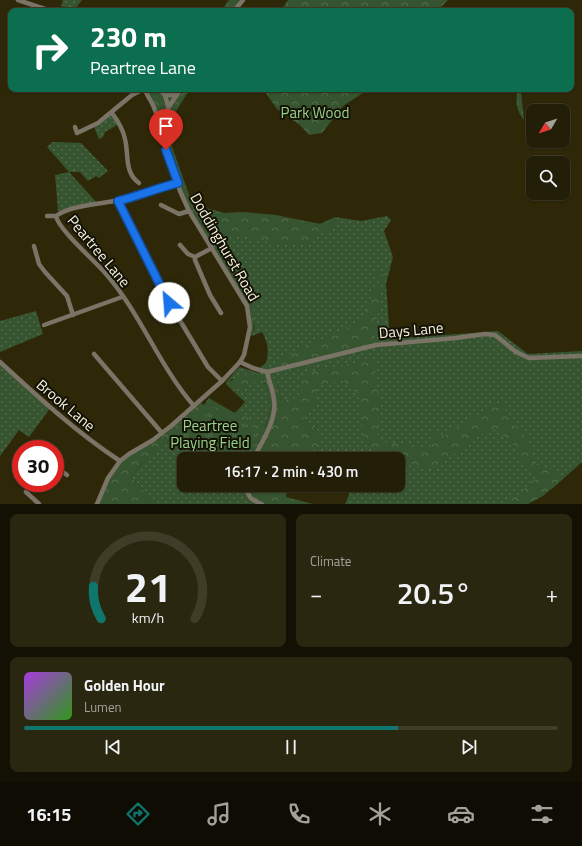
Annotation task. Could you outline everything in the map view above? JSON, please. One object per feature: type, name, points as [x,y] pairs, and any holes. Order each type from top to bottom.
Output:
[{"type":"street","points":[[18,0],[42,8]]},
{"type":"street","points":[[236,8],[243,0]]},
{"type":"street","points":[[75,127],[77,132],[98,123],[132,95],[138,92]]},
{"type":"street","name":"Doddinghurst Road","points":[[97,504],[108,478],[120,461],[162,433],[222,381],[240,362],[249,339],[249,313],[189,211],[162,136],[161,126],[153,105],[146,92]]},
{"type":"street","points":[[162,92],[165,95],[168,106]]},
{"type":"street","points":[[161,126],[168,106],[179,92]]},
{"type":"street","points":[[165,95],[177,95]]},
{"type":"street","points":[[112,113],[118,122],[124,137],[128,168],[132,178],[139,183]]},
{"type":"street","name":"Peartree Lane","points":[[178,183],[161,187],[140,196],[68,210],[56,216],[62,227],[106,274],[181,391],[194,406]]},
{"type":"street","points":[[118,201],[164,294],[208,366],[222,381]]},
{"type":"street","points":[[161,205],[179,214],[189,211]]},
{"type":"street","points":[[47,216],[56,216]]},
{"type":"street","points":[[180,245],[188,254],[195,257]]},
{"type":"street","points":[[34,246],[40,264],[45,272],[67,296],[73,315]]},
{"type":"street","points":[[195,257],[212,248]]},
{"type":"street","points":[[195,257],[196,266],[210,295],[221,313]]},
{"type":"street","points":[[44,324],[122,297]]},
{"type":"street","name":"Days Lane","points":[[267,372],[376,345],[484,334],[495,335],[516,352],[529,358],[582,356]]},
{"type":"street","points":[[94,354],[162,433]]},
{"type":"street","name":"Brook Lane","points":[[0,362],[90,441],[120,461]]},
{"type":"street","points":[[240,362],[267,372],[275,401],[274,410],[267,432],[257,452]]},
{"type":"street","points":[[26,492],[39,504]]},
{"type":"street","points":[[248,492],[249,497],[262,504]]},
{"type":"green space","points":[[63,0],[82,0],[76,8],[61,6]]},
{"type":"green space","points":[[229,0],[243,0],[236,8],[223,8]]},
{"type":"green space","points":[[288,0],[448,0],[440,8],[283,8]]},
{"type":"green space","points":[[145,92],[188,92],[171,119],[164,124],[182,184],[193,210],[209,209],[224,213],[244,212],[275,215],[320,224],[335,218],[343,221],[310,240],[309,245],[271,243],[240,235],[220,237],[198,219],[213,239],[248,297],[256,317],[252,336],[249,335],[249,313],[189,211],[161,129]]},
{"type":"green space","name":"Park Wood","points":[[265,92],[364,92],[343,106],[322,133],[309,135],[300,125],[277,109]]},
{"type":"green space","points":[[517,92],[521,92],[524,120],[519,113]]},
{"type":"green space","points":[[112,113],[119,124],[105,132],[103,137],[99,139],[93,125]]},
{"type":"green space","points":[[164,124],[194,209],[209,209],[224,213],[275,215],[320,224],[335,217],[361,221],[387,216],[391,220],[384,231],[393,257],[386,284],[390,339],[498,331],[528,354],[582,351],[582,462],[553,488],[528,504],[345,504],[350,492],[405,492],[405,452],[308,452],[318,431],[283,404],[276,379],[263,378],[271,408],[263,432],[251,452],[177,452],[177,492],[249,492],[253,504],[157,504],[131,477],[150,455],[170,440],[175,433],[204,405],[220,405],[235,413],[245,402],[233,391],[258,379],[232,379],[226,384],[226,382],[239,367],[259,373],[261,367],[266,363],[268,351],[267,343],[262,332],[252,336],[255,325],[248,297],[213,239],[193,211],[182,184]]},
{"type":"green space","points":[[52,142],[81,143],[108,171],[99,178],[96,176],[88,181],[80,172],[69,172],[47,147]]},
{"type":"green space","points":[[69,172],[98,204],[60,213],[58,211],[55,175]]},
{"type":"green space","points":[[378,272],[384,275],[385,280],[383,286],[375,277]]},
{"type":"green space","points":[[375,284],[381,290],[374,344],[360,347],[345,357],[298,370],[271,369],[283,357],[365,319]]},
{"type":"green space","points":[[36,311],[43,334],[0,352],[0,321]]},
{"type":"green space","points":[[374,359],[379,399],[378,441],[428,448],[432,445],[433,433],[444,436],[472,417],[482,414],[491,405],[501,403],[505,407],[508,417],[528,439],[536,463],[556,472],[561,480],[543,496],[528,504],[505,504],[516,497],[535,479],[533,471],[520,458],[511,440],[504,437],[499,429],[492,430],[472,438],[468,445],[430,469],[405,463],[405,452],[375,452],[366,443],[362,429],[361,406],[359,398],[352,388],[342,380],[320,385],[315,394],[317,403],[303,418],[318,431],[320,437],[315,449],[312,452],[251,452],[262,432],[206,404],[188,448],[193,452],[190,452],[172,437],[163,446],[150,455],[131,477],[157,504],[97,504],[108,478],[120,461],[160,438],[201,403],[204,405],[209,398],[234,413],[236,412],[265,427],[271,408],[263,378],[233,391],[226,384],[235,378],[246,374],[261,374],[263,377],[276,379],[282,401],[302,397],[301,381],[310,372]]},
{"type":"green space","points":[[0,362],[51,407],[29,437],[19,430],[0,456]]},
{"type":"green space","name":"Peartree Playing Field","points":[[206,404],[260,431],[248,452],[193,452],[175,433]]},
{"type":"green space","points":[[249,492],[287,492],[286,497],[313,504],[253,504]]},
{"type":"route","points":[[166,150],[178,183],[161,187],[140,196],[118,201],[169,303]]}]
